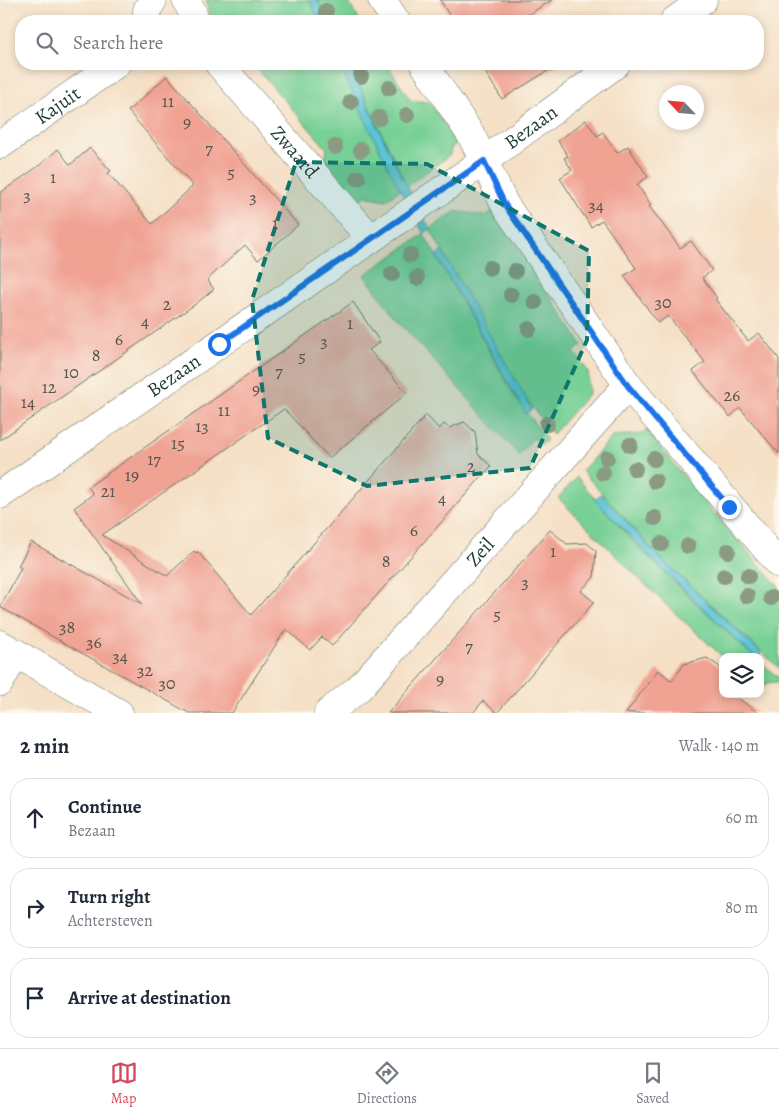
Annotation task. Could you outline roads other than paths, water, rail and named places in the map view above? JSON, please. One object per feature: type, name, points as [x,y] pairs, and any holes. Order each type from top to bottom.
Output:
[{"type":"street","points":[[147,15],[147,10],[153,0]]},
{"type":"street","points":[[186,0],[193,15]]},
{"type":"street","points":[[382,0],[392,15]]},
{"type":"street","points":[[682,15],[703,0]]},
{"type":"street","name":"Kajuit","points":[[0,145],[107,70]]},
{"type":"street","name":"Zwaard","points":[[224,70],[371,239]]},
{"type":"street","points":[[428,70],[471,135],[505,205],[628,386],[779,564]]},
{"type":"street","name":"Bezaan","points":[[0,494],[484,161],[608,70]]},
{"type":"street","name":"Zeil","points":[[328,713],[359,688],[628,386]]},
{"type":"street","points":[[0,682],[8,649],[119,713]]},
{"type":"water","points":[[310,0],[318,0],[325,15],[316,15]]},
{"type":"water","points":[[342,70],[352,70],[396,165],[430,229],[424,234],[389,169]]},
{"type":"water","points":[[442,251],[532,409],[526,414],[436,255]]},
{"type":"water","points":[[601,494],[659,557],[761,653],[750,653],[655,562],[594,499]]}]
